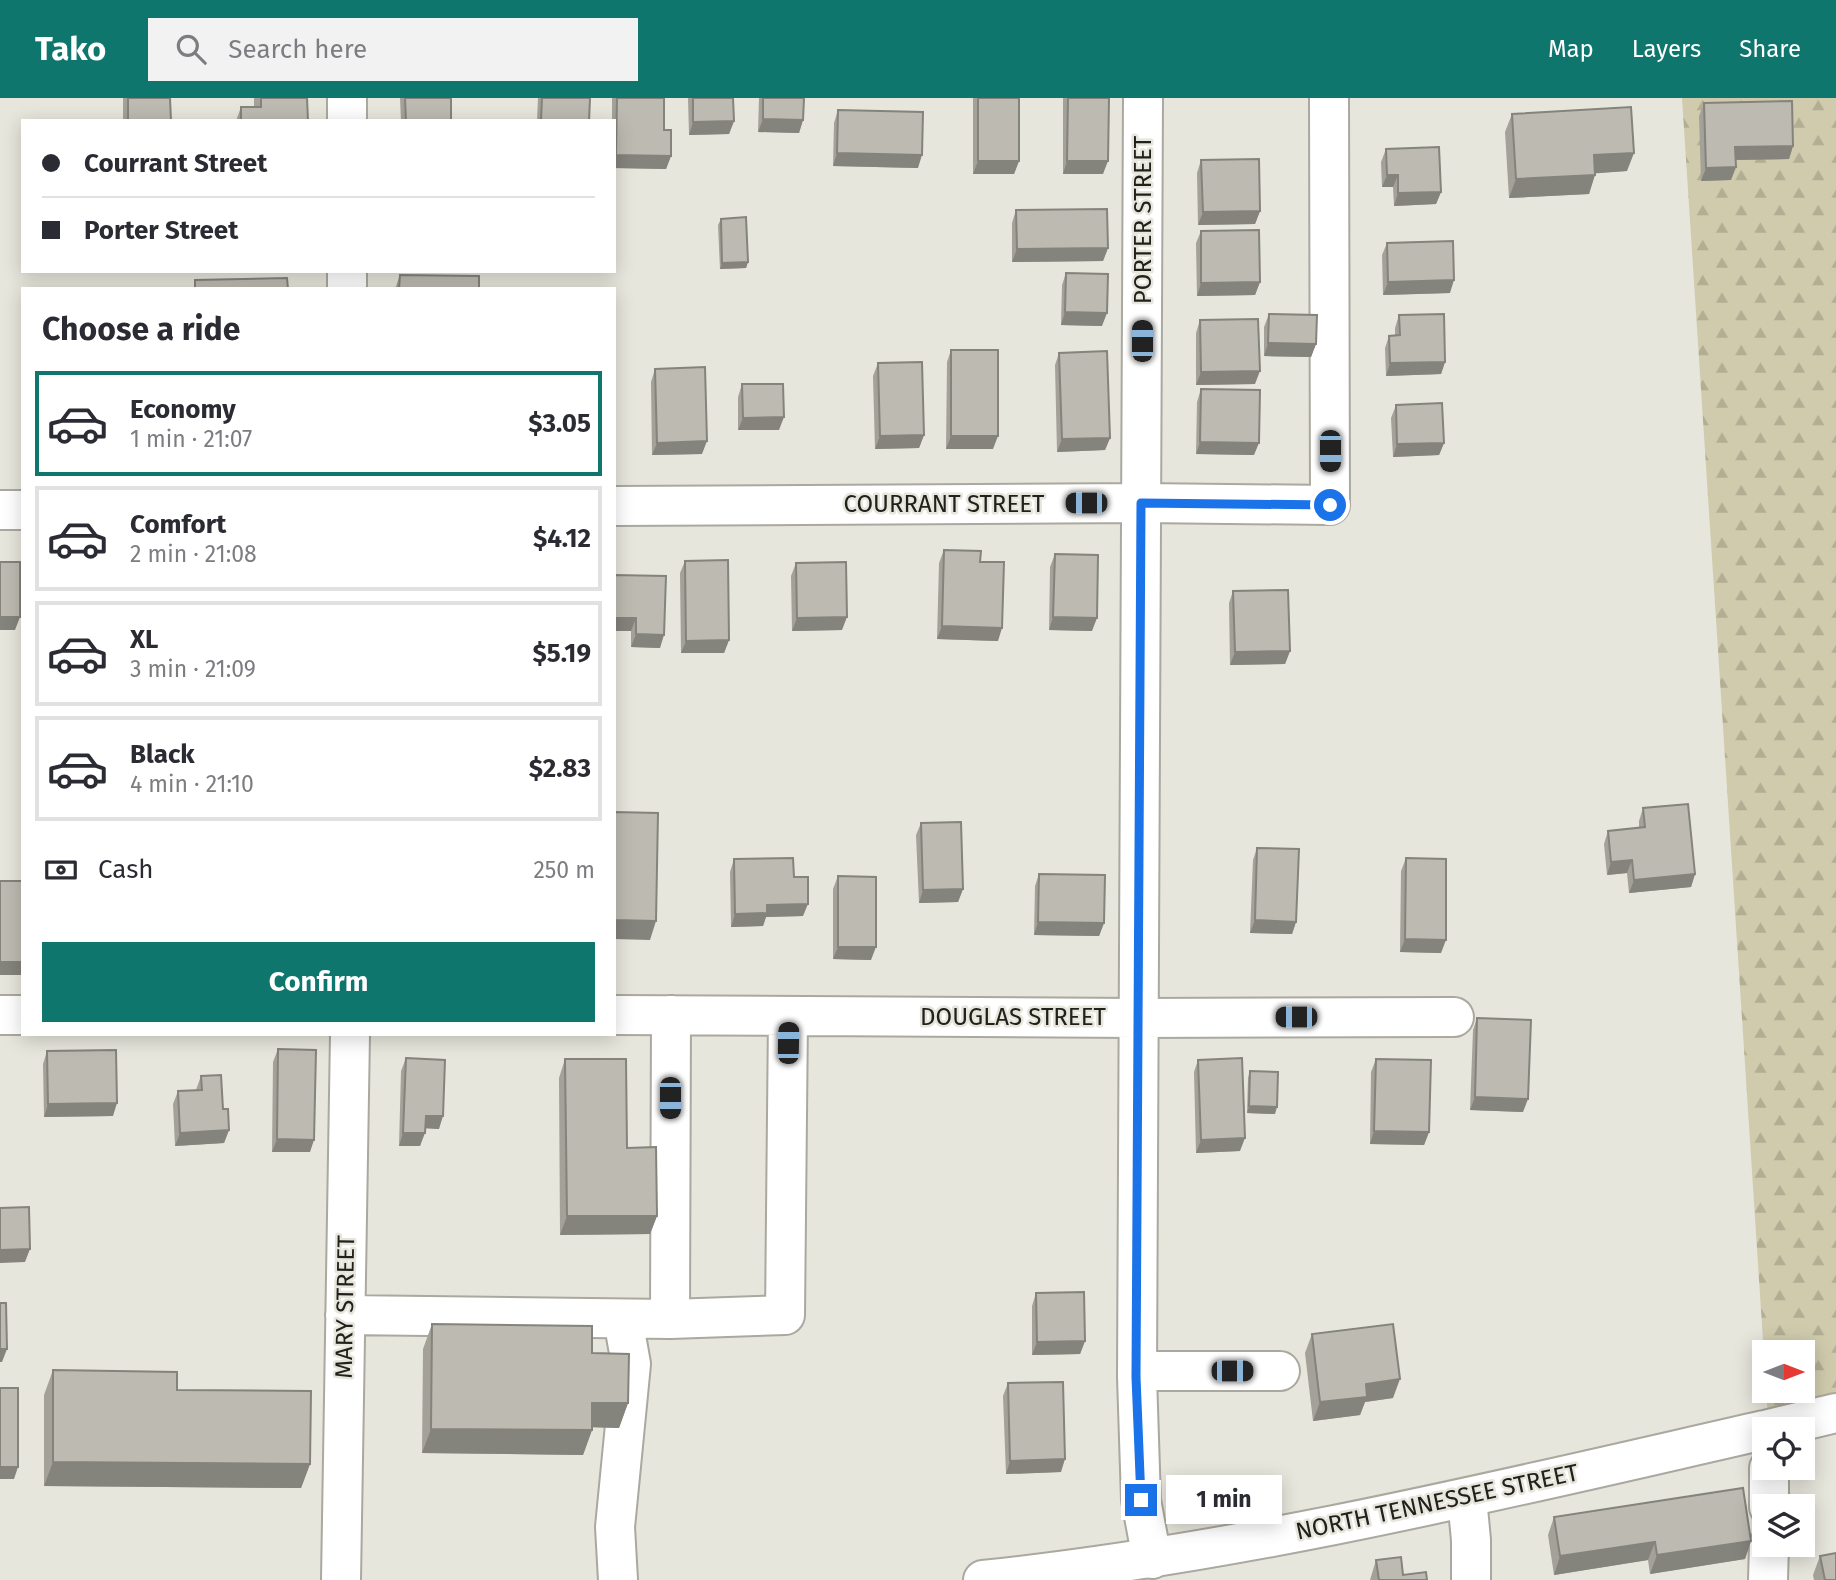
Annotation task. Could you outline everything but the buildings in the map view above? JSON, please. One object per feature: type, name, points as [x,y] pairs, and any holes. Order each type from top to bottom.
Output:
[{"type":"street","points":[[347,98],[347,119]]},
{"type":"street","name":"PORTER STREET","points":[[1143,98],[1136,1371],[1141,1500],[1152,1559]]},
{"type":"street","name":"COURRANT STREET","points":[[616,506],[1141,503],[1330,505],[1329,98]]},
{"type":"street","points":[[0,510],[21,510]]},
{"type":"street","points":[[0,1015],[21,1015]]},
{"type":"street","name":"DOUGLAS STREET","points":[[616,1015],[1454,1017]]},
{"type":"street","points":[[670,1319],[671,1015]]},
{"type":"street","points":[[345,1315],[670,1319],[785,1315],[788,1016]]},
{"type":"street","name":"MARY STREET","points":[[341,1580],[350,1036]]},
{"type":"street","points":[[618,1580],[615,1527],[631,1364],[623,1319]]},
{"type":"street","points":[[1136,1371],[1280,1371]]},
{"type":"street","name":"NORTH TENNESSEE STREET","points":[[1815,1418],[1836,1413]]},
{"type":"street","name":"NORTH TENNESSEE STREET","points":[[983,1580],[1152,1559],[1349,1523],[1752,1433]]},
{"type":"street","points":[[1467,1498],[1471,1580]]},
{"type":"street","points":[[1768,1580],[1769,1557]]},
{"type":"green space","points":[[1682,98],[1836,98],[1836,1413],[1815,1418],[1768,1417],[1767,1404],[1815,1404],[1815,1340],[1763,1340]]},
{"type":"route","points":[[1141,1500],[1136,1371],[1141,503],[1330,505]]}]
